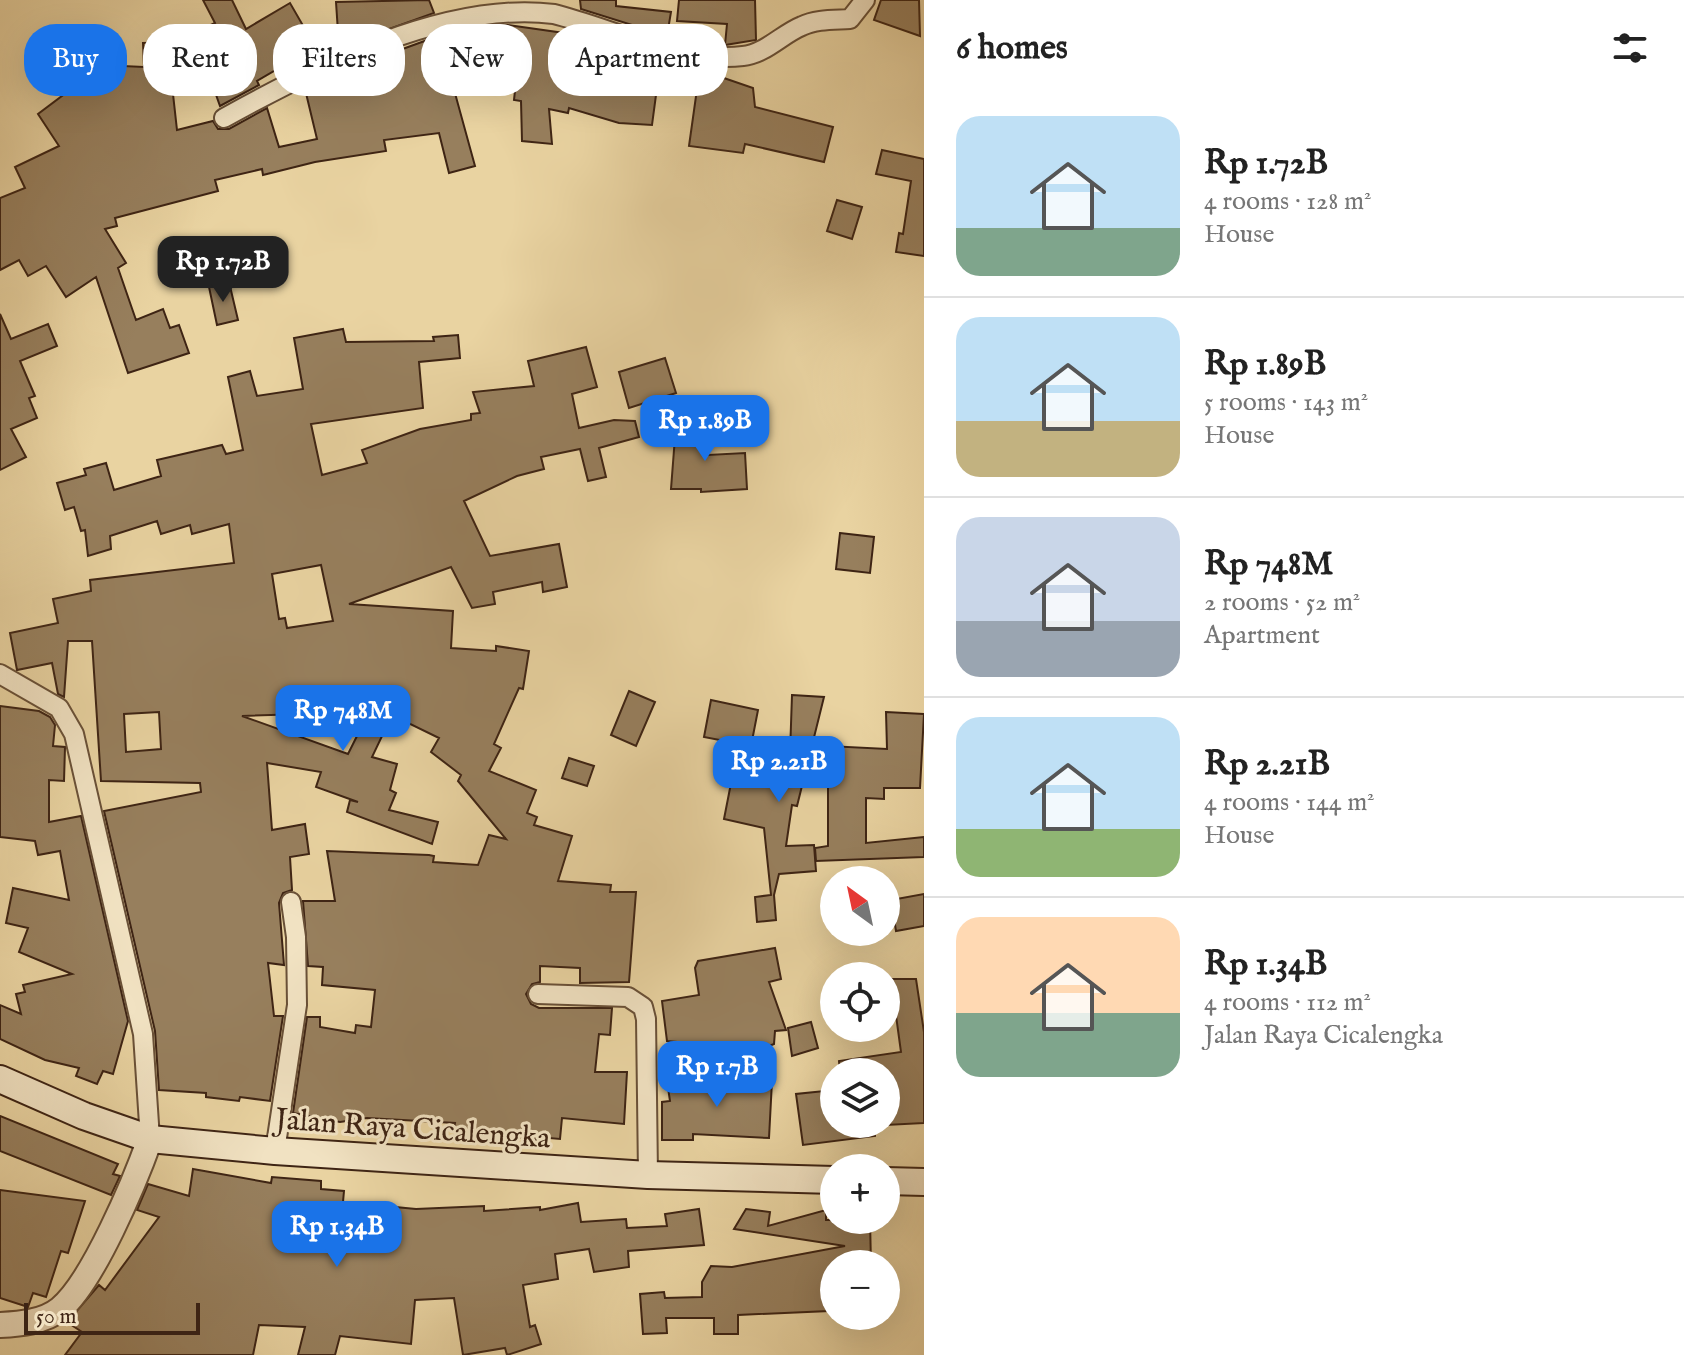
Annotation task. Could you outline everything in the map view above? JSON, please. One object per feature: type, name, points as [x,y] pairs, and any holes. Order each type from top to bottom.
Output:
[{"type":"main road","name":"Jalan Raya Cicalengka","points":[[0,1079],[84,1116],[150,1139],[275,1151],[648,1175],[820,1180]]},
{"type":"main road","points":[[900,1181],[924,1182]]},
{"type":"street","points":[[224,118],[347,54],[446,16],[475,10],[521,9],[552,13],[623,38],[678,50],[744,56],[803,25],[850,19],[865,0]]},
{"type":"street","points":[[0,674],[37,692],[59,708],[74,734],[143,1034],[150,1139],[130,1193],[72,1295],[59,1310],[44,1318],[0,1325]]},
{"type":"street","points":[[275,1151],[297,1005],[296,937],[291,902]]},
{"type":"street","points":[[538,994],[628,997],[643,1007],[646,1019],[648,1175]]},
{"type":"building","points":[[203,0],[232,0],[244,24],[213,24],[215,23]]},
{"type":"building","points":[[429,0],[434,13],[403,24],[337,24],[336,2]]},
{"type":"building","points":[[580,0],[616,0],[616,6],[671,12],[669,24],[629,24],[581,9]]},
{"type":"building","points":[[679,0],[755,0],[756,40],[728,45],[728,24],[677,21]]},
{"type":"building","points":[[881,0],[919,0],[920,36],[874,20]]},
{"type":"building","points":[[290,3],[302,24],[273,24],[273,72],[257,81],[257,24],[254,24]]},
{"type":"building","points":[[532,28],[548,31],[548,96],[656,96],[652,125],[619,123],[569,108],[568,113],[549,109],[552,144],[522,141],[521,101],[514,100],[514,96],[532,96]]},
{"type":"building","points":[[421,42],[421,96],[456,96],[475,166],[449,173],[439,133],[384,140],[386,151],[315,162],[263,175],[262,169],[215,180],[218,191],[115,218],[117,226],[105,229],[126,263],[118,268],[136,320],[163,309],[170,328],[179,325],[189,353],[128,373],[96,277],[66,297],[46,266],[28,276],[19,260],[0,270],[0,198],[25,188],[15,167],[59,146],[38,114],[62,96],[127,96],[127,66],[143,67],[143,96],[173,96],[177,130],[213,121],[218,129],[229,129],[267,108],[279,147],[317,139],[307,96],[405,96],[405,48]]},
{"type":"building","points":[[728,79],[753,88],[755,107],[833,127],[824,162],[745,144],[743,153],[689,146],[696,96],[728,96]]},
{"type":"building","points":[[216,96],[239,96],[220,106]]},
{"type":"building","points":[[882,150],[924,159],[924,256],[896,252],[899,233],[903,234],[911,181],[876,174]]},
{"type":"building","points":[[837,200],[862,207],[852,239],[827,231]]},
{"type":"building","points":[[229,282],[238,320],[217,325],[209,287]]},
{"type":"building","points":[[0,314],[11,339],[48,324],[57,346],[20,361],[35,396],[29,398],[37,418],[11,429],[26,457],[0,470]]},
{"type":"building","points":[[343,329],[346,342],[434,341],[433,337],[458,335],[460,358],[419,362],[423,408],[311,424],[322,475],[367,463],[362,450],[420,429],[471,420],[471,414],[480,413],[473,392],[534,386],[528,361],[586,347],[597,387],[572,394],[579,428],[614,420],[635,421],[639,437],[599,448],[606,477],[588,481],[580,449],[541,457],[544,469],[517,476],[464,501],[490,556],[559,544],[567,587],[543,592],[542,582],[493,592],[495,604],[472,608],[451,567],[349,604],[453,611],[451,648],[496,651],[496,646],[529,651],[523,689],[519,688],[494,744],[501,748],[489,771],[536,790],[527,813],[537,817],[534,825],[572,836],[558,881],[611,885],[610,892],[636,892],[629,982],[580,983],[580,968],[540,966],[540,982],[532,984],[526,994],[531,1004],[539,1008],[612,1008],[610,1035],[599,1034],[595,1072],[627,1072],[624,1124],[562,1118],[560,1139],[538,1137],[538,1140],[454,1129],[455,1123],[367,1118],[340,1122],[293,1113],[307,1017],[320,1017],[320,1027],[355,1033],[356,1025],[371,1027],[375,990],[322,985],[323,967],[308,966],[303,901],[335,901],[327,851],[429,855],[434,856],[433,862],[478,865],[489,835],[506,839],[458,781],[461,775],[431,752],[439,738],[392,715],[372,757],[397,764],[390,790],[396,793],[389,810],[438,822],[432,844],[347,812],[350,800],[358,802],[316,787],[321,772],[267,763],[272,830],[305,824],[309,854],[290,857],[292,890],[283,893],[279,903],[284,965],[268,963],[274,1016],[283,1016],[270,1101],[240,1097],[239,1101],[206,1097],[206,1093],[159,1090],[155,1031],[104,811],[201,792],[200,783],[101,781],[92,641],[68,641],[64,697],[58,694],[52,663],[17,670],[10,633],[58,623],[53,599],[91,591],[90,580],[234,563],[229,524],[192,534],[190,525],[161,534],[157,521],[110,536],[111,549],[88,556],[85,530],[81,531],[74,507],[65,510],[57,483],[86,475],[84,469],[106,463],[114,490],[161,476],[157,460],[222,445],[226,454],[243,450],[228,377],[250,371],[257,396],[303,389],[294,338]],"holes":[[[321,565],[333,621],[287,628],[285,618],[279,619],[272,574]],[[159,712],[161,749],[126,752],[124,714]],[[369,712],[348,754],[242,716]]]},
{"type":"building","points":[[665,358],[676,393],[629,408],[619,372]]},
{"type":"building","points":[[676,424],[710,426],[708,455],[745,453],[747,489],[701,492],[701,489],[671,489]]},
{"type":"building","points":[[840,533],[874,537],[870,573],[836,569]]},
{"type":"building","points":[[629,691],[655,702],[636,746],[611,735]]},
{"type":"building","points":[[792,695],[824,697],[797,806],[792,805],[786,846],[814,845],[816,871],[779,874],[774,895],[776,920],[757,922],[755,897],[771,895],[764,828],[724,819],[733,773],[789,783]]},
{"type":"building","points":[[711,700],[758,710],[751,746],[704,737]]},
{"type":"building","points":[[0,706],[39,711],[50,717],[55,725],[53,746],[65,747],[64,781],[49,780],[49,822],[81,816],[128,1021],[113,1074],[103,1071],[97,1084],[76,1076],[79,1068],[45,1060],[0,1039],[0,1005],[21,1014],[16,994],[25,992],[23,985],[72,974],[19,952],[28,928],[6,923],[13,888],[69,900],[60,851],[38,855],[35,841],[0,837]]},
{"type":"building","points":[[886,712],[924,714],[920,788],[884,788],[884,799],[866,798],[866,843],[924,837],[924,857],[816,861],[815,848],[828,846],[828,746],[887,749]]},
{"type":"building","points":[[569,758],[594,766],[587,786],[562,778]]},
{"type":"building","points":[[924,894],[924,926],[900,930],[900,898]]},
{"type":"building","points":[[775,948],[781,979],[769,982],[786,1030],[775,1031],[774,1044],[759,1050],[667,1041],[662,1001],[699,995],[695,968],[698,961]]},
{"type":"building","points":[[900,979],[916,979],[924,1032],[924,1123],[900,1124],[900,1058],[860,1058],[901,1052]]},
{"type":"building","points":[[811,1022],[818,1048],[792,1056],[788,1028]]},
{"type":"building","points":[[667,1081],[772,1081],[769,1138],[693,1134],[693,1140],[662,1140],[662,1102],[670,1101]]},
{"type":"building","points":[[820,1091],[820,1138],[859,1138],[803,1145],[796,1094]]},
{"type":"building","points":[[0,1116],[118,1164],[113,1174],[120,1176],[111,1195],[0,1151]]},
{"type":"building","points":[[193,1169],[271,1183],[272,1177],[321,1181],[321,1189],[344,1191],[343,1202],[416,1209],[484,1206],[484,1211],[540,1207],[540,1210],[578,1203],[581,1222],[626,1219],[627,1228],[667,1226],[665,1214],[699,1209],[704,1245],[628,1251],[629,1267],[594,1272],[589,1249],[555,1254],[558,1279],[523,1285],[530,1327],[535,1325],[541,1344],[507,1355],[505,1348],[463,1355],[454,1298],[415,1300],[411,1344],[340,1336],[335,1355],[298,1355],[305,1327],[259,1325],[253,1355],[65,1355],[82,1332],[67,1322],[99,1285],[105,1290],[159,1217],[137,1210],[148,1184],[189,1196]]},
{"type":"building","points":[[0,1190],[85,1201],[68,1253],[61,1251],[46,1297],[33,1293],[28,1307],[0,1298]]},
{"type":"building","points":[[746,1209],[770,1212],[768,1226],[820,1212],[820,1234],[870,1234],[871,1250],[823,1250],[845,1246],[734,1229]]},
{"type":"building","points":[[820,1251],[820,1311],[738,1315],[738,1334],[714,1334],[714,1318],[666,1318],[667,1333],[643,1334],[640,1294],[664,1292],[665,1298],[702,1297],[702,1282],[711,1266],[732,1267]]}]
